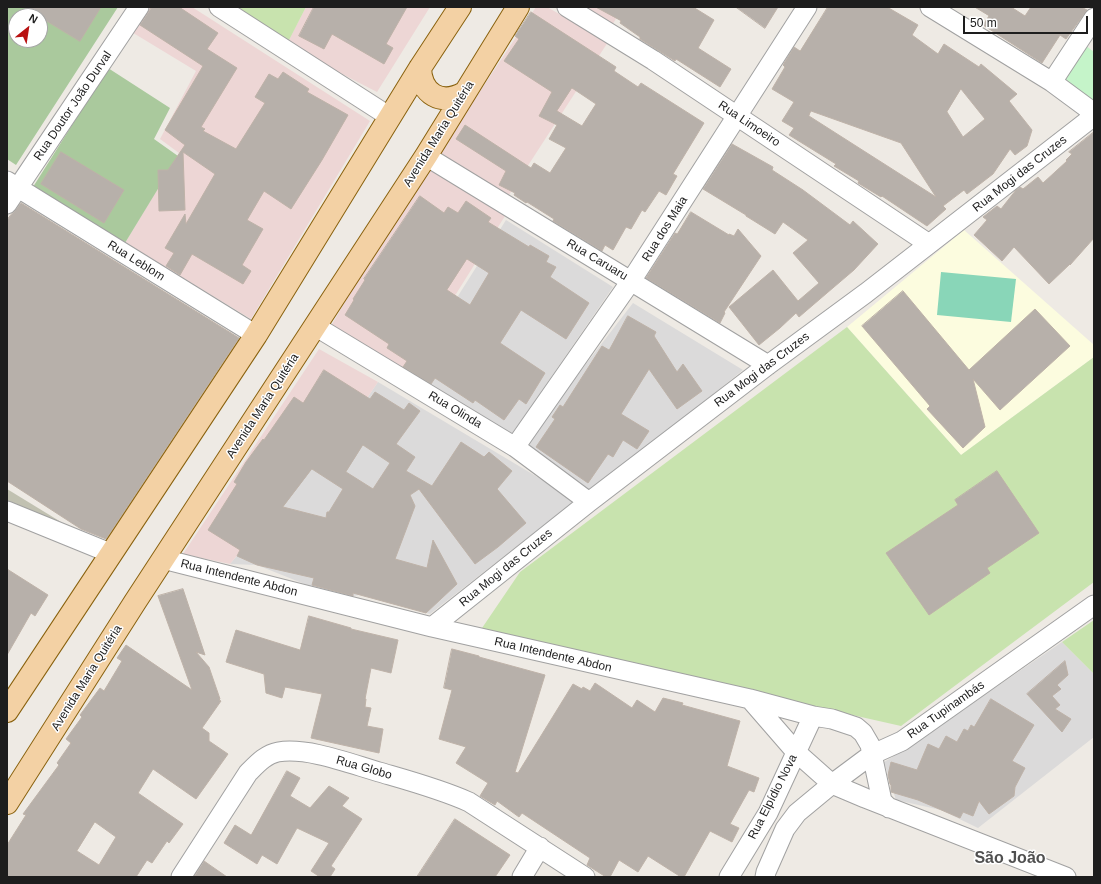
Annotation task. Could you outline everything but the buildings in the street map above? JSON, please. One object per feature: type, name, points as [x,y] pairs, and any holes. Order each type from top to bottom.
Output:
[{"type":"main road","points":[[7,711],[110,553],[256,335],[420,68],[460,7]]},
{"type":"main road","name":"Avenida Maria Quitéria","points":[[7,804],[163,559],[426,156],[518,7]]},
{"type":"main road","points":[[420,68],[420,77],[423,84],[434,95],[443,98],[453,98],[464,93]]},
{"type":"street","name":"Rua Doutor João Durval","points":[[7,204],[12,185],[139,7]]},
{"type":"street","points":[[218,7],[390,117]]},
{"type":"street","name":"Rua Limoeiro","points":[[567,7],[653,60],[929,244]]},
{"type":"street","name":"Rua dos Maia","points":[[515,447],[632,281],[807,7]]},
{"type":"street","points":[[930,7],[1052,82],[1094,114]]},
{"type":"street","points":[[1052,82],[1094,18]]},
{"type":"street","name":"Rua Mogi das Cruzes","points":[[432,627],[589,502],[768,365],[866,293],[1094,114]]},
{"type":"street","name":"Rua Caruaru","points":[[426,156],[768,365]]},
{"type":"street","name":"Rua Leblom","points":[[12,185],[256,335]]},
{"type":"street","name":"Rua Olinda","points":[[315,326],[515,447],[589,502]]},
{"type":"street","points":[[7,511],[110,553]]},
{"type":"street","name":"Rua Intendente Abdon","points":[[163,559],[432,627],[750,700],[813,716],[832,719],[856,727],[863,733],[870,745],[882,801],[889,808]]},
{"type":"street","name":"Rua Tupinambás","points":[[765,877],[785,829],[797,813],[832,784],[871,755],[902,741],[1094,605]]},
{"type":"street","points":[[750,700],[796,752],[832,784],[889,808],[1066,877]]},
{"type":"street","name":"Rua Elpídio Nova","points":[[729,877],[768,813],[813,716]]},
{"type":"street","name":"Rua Globo","points":[[181,877],[248,773],[262,759],[277,752],[299,752],[334,759],[448,793],[469,802],[585,877]]},
{"type":"street","points":[[522,877],[540,847]]},
{"type":"shaded area","points":[[145,7],[192,7],[370,121],[251,319],[125,243],[179,153],[160,139],[196,71],[130,31]]},
{"type":"shaded area","points":[[306,7],[430,7],[377,92],[286,45]]},
{"type":"shaded area","points":[[536,7],[547,7],[608,42],[507,198],[439,153]]},
{"type":"shaded area","points":[[577,7],[623,7],[611,27]]},
{"type":"shaded area","points":[[427,168],[505,216],[407,372],[331,326],[377,247]]},
{"type":"shaded area","points":[[506,220],[613,287],[512,434],[410,372]]},
{"type":"shaded area","points":[[964,230],[1094,345],[1094,357],[961,455],[847,327]]},
{"type":"shaded area","points":[[633,303],[743,370],[589,495],[522,447]]},
{"type":"shaded area","points":[[319,349],[378,382],[338,435],[230,564],[183,554]]},
{"type":"shaded area","points":[[378,382],[576,500],[430,614],[359,595],[353,596],[312,587],[257,565],[230,564],[338,435]]},
{"type":"shaded area","points":[[7,489],[61,522],[7,504]]},
{"type":"shaded area","points":[[1062,642],[1094,674],[1094,737],[978,828],[941,810],[896,800],[884,762],[901,752]]},
{"type":"green space","points":[[7,7],[118,7],[16,165],[7,159]]},
{"type":"green space","points":[[238,7],[306,7],[288,42]]},
{"type":"green space","points":[[1081,42],[1094,52],[1094,106],[1056,79]]},
{"type":"green space","points":[[108,68],[170,108],[154,139],[178,156],[125,243],[33,187]]},
{"type":"green space","points":[[941,272],[1016,279],[1011,322],[937,315]]},
{"type":"green space","points":[[847,327],[961,455],[1094,357],[1094,582],[901,726],[480,631],[520,572]]},
{"type":"green space","points":[[1094,620],[1094,674],[1062,642]]},
{"type":"district","name":"São João","points":[[1010,859]]}]
